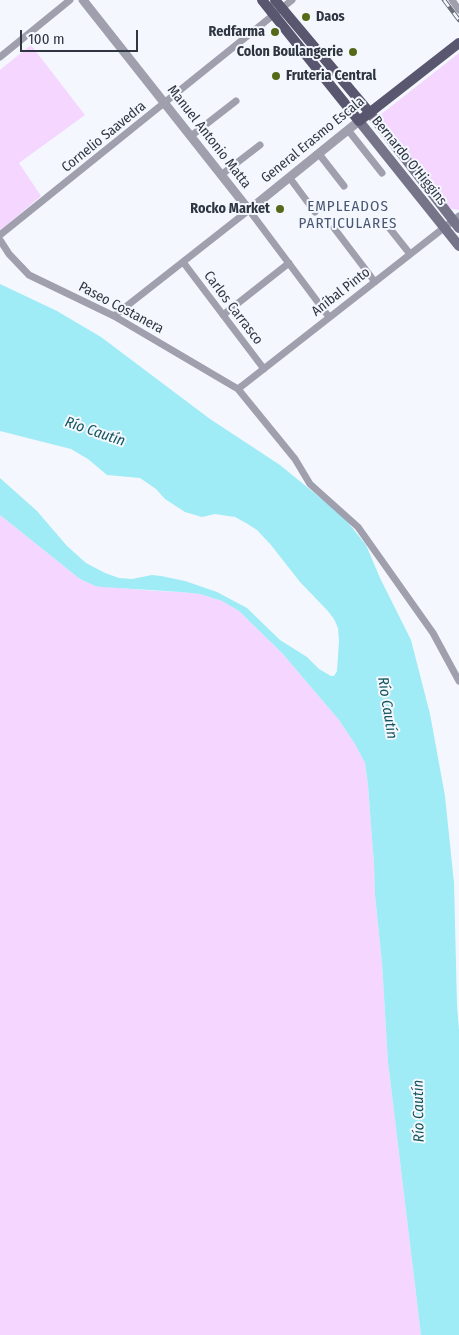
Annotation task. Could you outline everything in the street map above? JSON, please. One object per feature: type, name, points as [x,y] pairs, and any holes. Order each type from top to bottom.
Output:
[{"type":"main road","name":"Bernardo O'Higgins","points":[[262,0],[278,12],[370,113],[457,221]]},
{"type":"main road","name":"Bernardo O'Higgins","points":[[275,0],[278,12],[359,121],[459,246]]},
{"type":"main road","name":"General Erasmo Escala","points":[[359,121],[459,43]]},
{"type":"street","points":[[0,58],[70,0]]},
{"type":"street","name":"Manuel Antonio Matta","points":[[83,0],[191,136],[330,317]]},
{"type":"street","name":"Cornelio Saavedra","points":[[0,235],[292,0]]},
{"type":"street","points":[[452,0],[459,10]]},
{"type":"street","points":[[191,136],[236,101]]},
{"type":"street","name":"General Erasmo Escala","points":[[114,316],[359,121]]},
{"type":"street","points":[[348,130],[382,173]]},
{"type":"street","points":[[221,175],[260,145]]},
{"type":"street","points":[[319,154],[344,186]]},
{"type":"street","points":[[289,178],[315,212]]},
{"type":"street","name":"Aníbal Pinto","points":[[238,389],[444,227],[457,221]]},
{"type":"street","points":[[387,225],[410,254]]},
{"type":"street","points":[[334,228],[375,282]]},
{"type":"street","name":"Paseo Costanera","points":[[0,240],[10,254],[30,275],[114,316],[238,389],[296,459],[310,484],[358,528],[433,633],[459,681]]},
{"type":"street","name":"Carlos Carrasco","points":[[183,262],[264,369]]},
{"type":"street","points":[[223,315],[289,263]]},
{"type":"shaded area","points":[[31,45],[85,115],[19,163],[41,196],[0,231],[0,70]]},
{"type":"shaded area","points":[[459,53],[458,210],[446,206],[380,122],[380,115]]},
{"type":"shaded area","points":[[0,515],[80,579],[95,586],[200,594],[222,601],[239,611],[282,653],[339,720],[365,763],[382,963],[388,1062],[421,1335],[0,1335]]},
{"type":"water","name":"Río Cautín","points":[[0,284],[57,311],[101,337],[210,419],[280,465],[329,505],[346,520],[366,545],[411,640],[430,714],[445,796],[454,883],[459,1030],[459,1335],[421,1335],[388,1062],[368,785],[365,763],[355,744],[339,720],[282,653],[239,611],[222,601],[200,594],[102,587],[80,579],[0,515],[0,478],[37,511],[67,546],[86,563],[119,578],[132,579],[152,575],[161,576],[185,581],[217,592],[247,608],[280,640],[307,657],[319,669],[331,676],[334,676],[337,671],[338,628],[327,610],[300,582],[271,545],[257,530],[246,523],[235,517],[215,514],[202,517],[185,512],[165,499],[156,489],[140,478],[107,475],[88,459],[71,449],[0,431]]},
{"type":"railway","points":[[444,0],[459,20]]},
{"type":"place","name":"Daos","points":[[306,17]]},
{"type":"place","name":"Redfarma","points":[[275,32]]},
{"type":"place","name":"Colon Boulangerie","points":[[353,52]]},
{"type":"place","name":"Fruteria Central","points":[[276,76]]},
{"type":"place","name":"Rocko Market","points":[[280,209]]},
{"type":"district","name":"EMPLEADOS PARTICULARES","points":[[348,216]]}]
